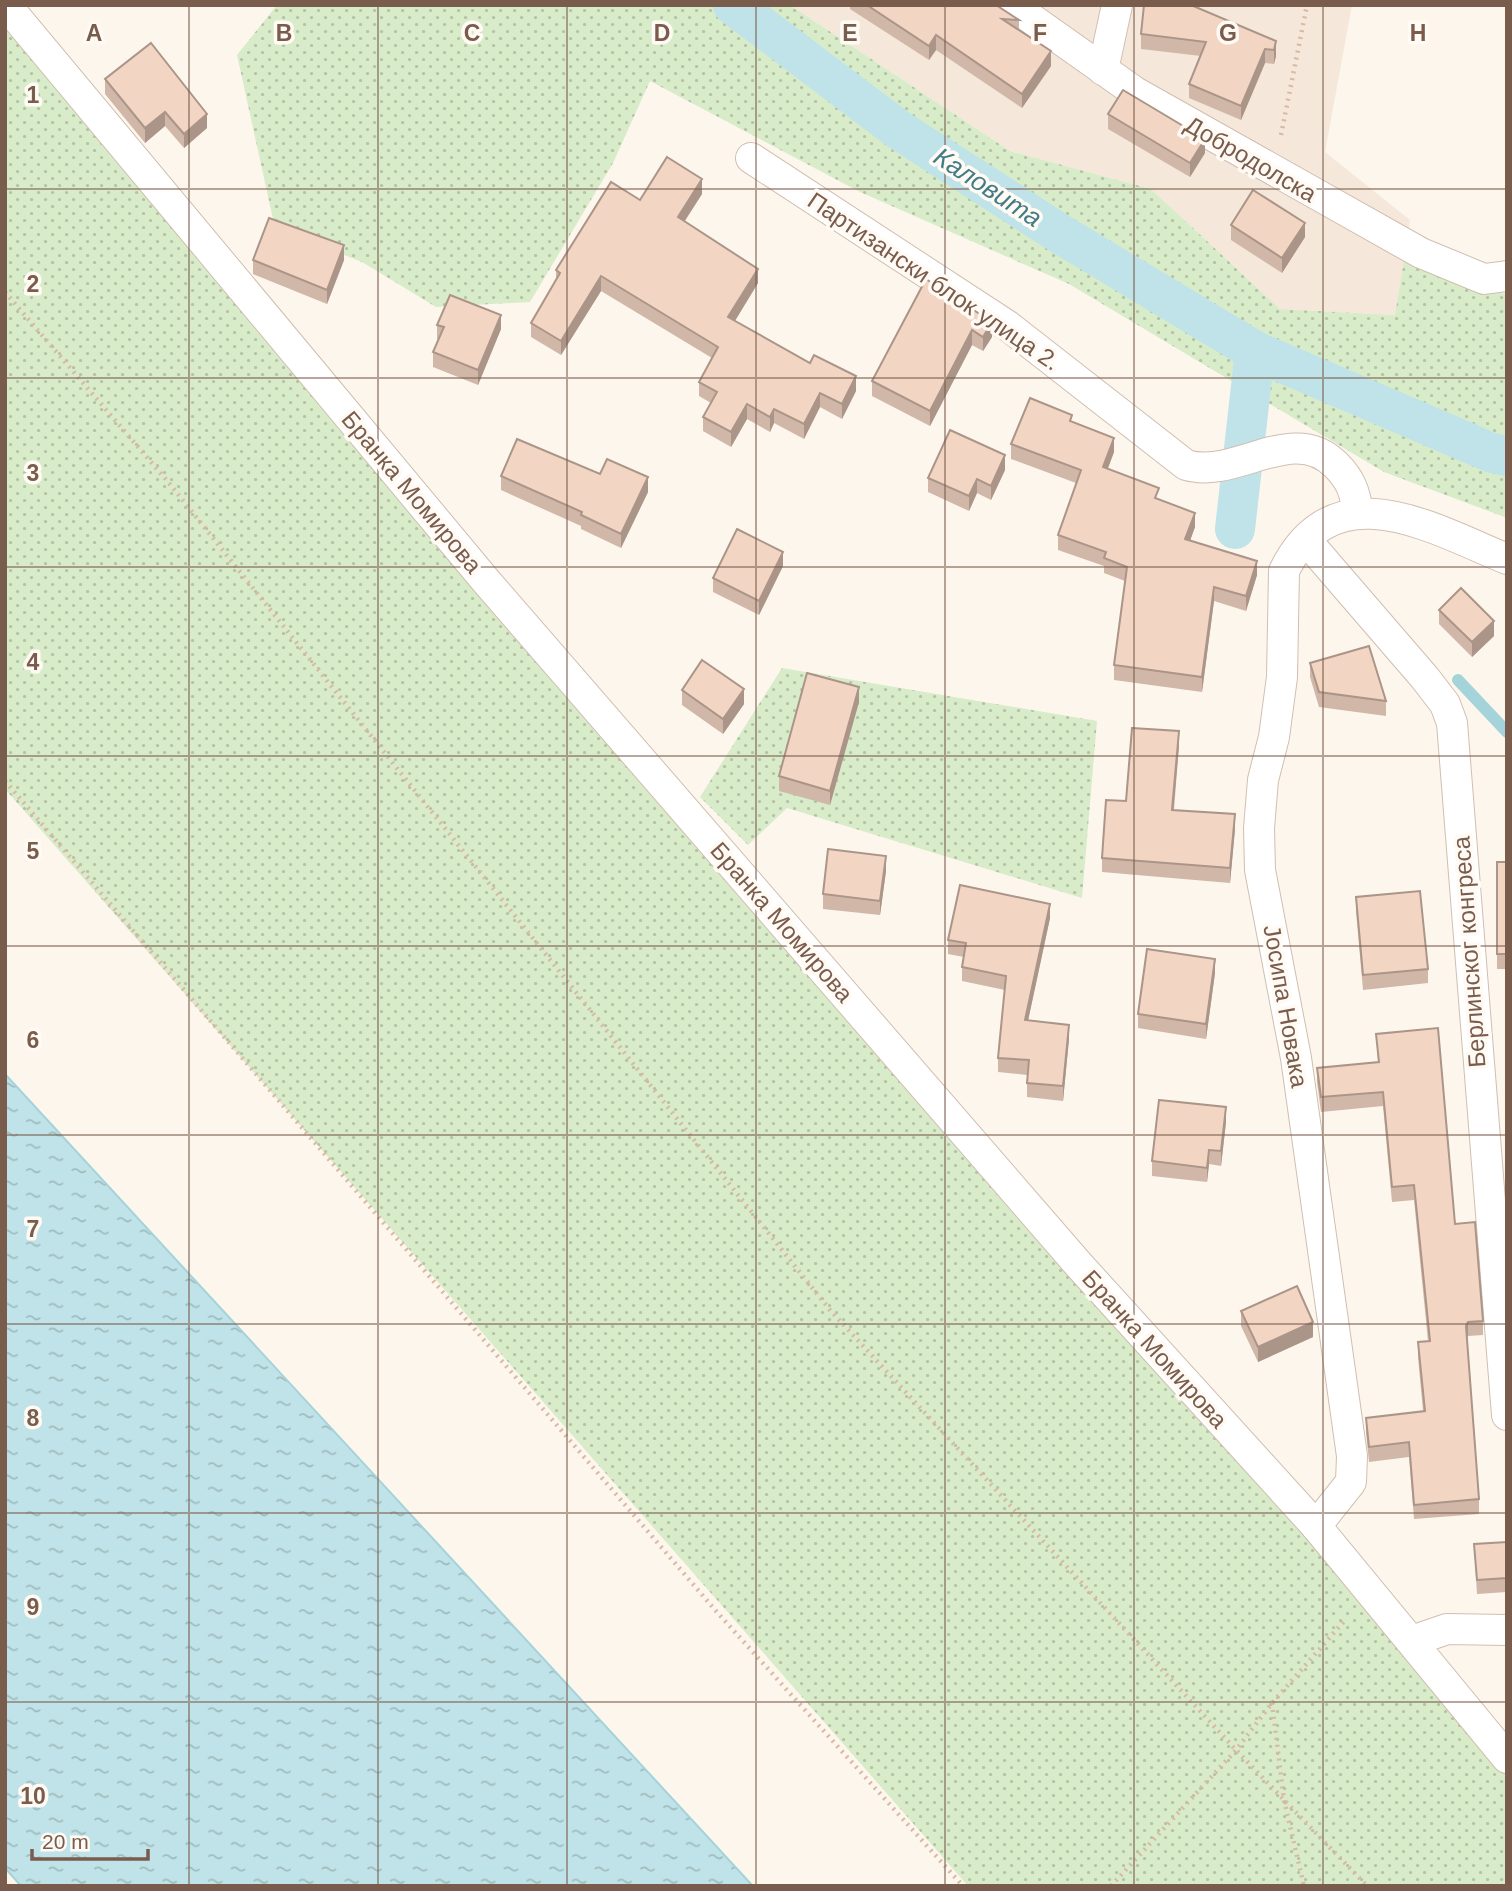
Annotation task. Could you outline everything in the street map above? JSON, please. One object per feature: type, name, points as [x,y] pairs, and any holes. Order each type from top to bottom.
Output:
[{"type":"street","name":"Бранка Момирова","points":[[6,5],[486,581],[1070,1255],[1316,1526],[1507,1758]]},
{"type":"street","name":"Добродолска","points":[[1012,5],[1103,70],[1272,172],[1421,253],[1484,279],[1507,276]]},
{"type":"street","points":[[1103,70],[1117,5]]},
{"type":"street","name":"Партизански блок улица 2.","points":[[751,158],[1008,326],[1186,465],[1195,468],[1226,465],[1266,453],[1301,447],[1324,454],[1353,485],[1358,513]]},
{"type":"street","points":[[1358,513],[1401,516],[1507,559]]},
{"type":"street","name":"Јосипа Новака","points":[[1316,1526],[1350,1482],[1352,1456],[1296,1058],[1260,870],[1259,828],[1263,780],[1274,737],[1282,677],[1282,587],[1292,556],[1306,540],[1327,523],[1358,513]]},
{"type":"street","name":"Берлинског конгреса","points":[[1306,540],[1425,678],[1445,704],[1452,723],[1507,1415]]},
{"type":"street","points":[[1412,1641],[1447,1629],[1507,1630]]},
{"type":"path","points":[[1272,172],[1307,5]]},
{"type":"path","points":[[5,292],[169,483],[830,1310],[1236,1751],[1367,1886]]},
{"type":"path","points":[[5,781],[716,1611],[963,1886]]},
{"type":"path","points":[[1111,1886],[1236,1751],[1272,1703],[1342,1623]]},
{"type":"path","points":[[1272,1703],[1284,1800],[1304,1886]]},
{"type":"shaded area","points":[[790,5],[1352,5],[1325,152],[1410,220],[1396,315],[1280,309],[1151,189],[1010,151]]},
{"type":"green space","points":[[277,5],[790,5],[1010,151],[1151,189],[1280,309],[1395,315],[1405,254],[1489,291],[1507,294],[1507,518],[1384,472],[1069,284],[860,192],[650,81],[613,163],[530,302],[436,307],[362,262],[275,228],[237,55]]},
{"type":"green space","points":[[5,29],[1507,1746],[1507,1886],[968,1886],[5,789]]},
{"type":"green space","points":[[782,668],[1097,721],[1082,898],[787,808],[748,845],[700,797]]},
{"type":"water","points":[[5,1074],[753,1886],[21,1886],[5,1868]]},
{"type":"building","points":[[867,5],[996,5],[1019,20],[1002,19],[1051,51],[1022,94],[936,35],[929,46]]},
{"type":"building","points":[[1144,5],[1191,5],[1276,41],[1274,50],[1265,49],[1241,106],[1189,84],[1206,42],[1141,34]]},
{"type":"building","points":[[151,43],[207,114],[184,134],[165,112],[145,128],[105,79]]},
{"type":"building","points":[[1123,90],[1205,139],[1190,163],[1108,114]]},
{"type":"building","points":[[667,157],[702,179],[678,217],[758,269],[728,317],[810,363],[814,355],[856,376],[842,404],[820,393],[804,424],[774,409],[770,417],[747,404],[731,432],[703,417],[717,392],[699,382],[718,347],[601,276],[561,341],[531,323],[560,273],[556,270],[611,182],[640,200]]},
{"type":"building","points":[[1253,190],[1305,223],[1282,258],[1231,225]]},
{"type":"building","points":[[269,218],[344,245],[327,290],[253,260]]},
{"type":"building","points":[[926,279],[992,322],[983,337],[972,330],[930,411],[872,381]]},
{"type":"building","points":[[450,295],[501,315],[478,370],[433,352],[444,327],[437,325]]},
{"type":"building","points":[[1030,398],[1072,415],[1070,421],[1114,438],[1103,467],[1159,488],[1155,498],[1195,513],[1185,539],[1257,561],[1246,596],[1214,587],[1202,677],[1114,665],[1127,567],[1104,558],[1106,552],[1058,535],[1081,470],[1011,444]]},
{"type":"building","points":[[950,430],[1005,455],[991,486],[977,479],[969,496],[928,478]]},
{"type":"building","points":[[517,439],[600,474],[607,459],[648,477],[621,534],[581,515],[582,512],[501,476]]},
{"type":"building","points":[[737,529],[783,552],[759,601],[713,578]]},
{"type":"building","points":[[1461,588],[1494,621],[1472,642],[1439,610]]},
{"type":"building","points":[[1369,646],[1386,701],[1319,692],[1310,663]]},
{"type":"building","points":[[702,660],[744,689],[723,719],[682,690]]},
{"type":"building","points":[[807,673],[859,687],[830,791],[779,776]]},
{"type":"building","points":[[1132,728],[1179,731],[1172,810],[1235,814],[1230,868],[1102,858],[1106,800],[1126,801]]},
{"type":"building","points":[[828,849],[886,856],[880,901],[823,894]]},
{"type":"building","points":[[1497,862],[1507,862],[1507,954],[1497,954]]},
{"type":"building","points":[[960,885],[1050,904],[1025,1020],[1069,1025],[1063,1086],[1027,1083],[1029,1060],[998,1058],[1006,976],[962,967],[966,943],[948,940]]},
{"type":"building","points":[[1420,891],[1428,969],[1363,975],[1356,897]]},
{"type":"building","points":[[1147,949],[1215,959],[1206,1024],[1138,1014]]},
{"type":"building","points":[[1438,1028],[1455,1224],[1475,1222],[1483,1321],[1468,1322],[1466,1326],[1479,1499],[1414,1505],[1409,1442],[1369,1447],[1366,1418],[1425,1411],[1418,1342],[1430,1341],[1414,1185],[1392,1187],[1383,1092],[1321,1097],[1317,1068],[1379,1062],[1376,1034]]},
{"type":"building","points":[[1159,1100],[1226,1107],[1221,1151],[1209,1150],[1207,1168],[1152,1161]]},
{"type":"building","points":[[1297,1286],[1313,1322],[1258,1347],[1241,1311]]},
{"type":"building","points":[[1507,1542],[1507,1578],[1477,1580],[1474,1544]]},
{"type":"waterway","name":"Каловита","points":[[733,5],[899,130],[1062,235],[1255,351],[1492,453],[1507,456]]},
{"type":"waterway","name":"Каловита","points":[[1235,529],[1255,351]]},
{"type":"waterway","points":[[1458,680],[1507,732]]}]
